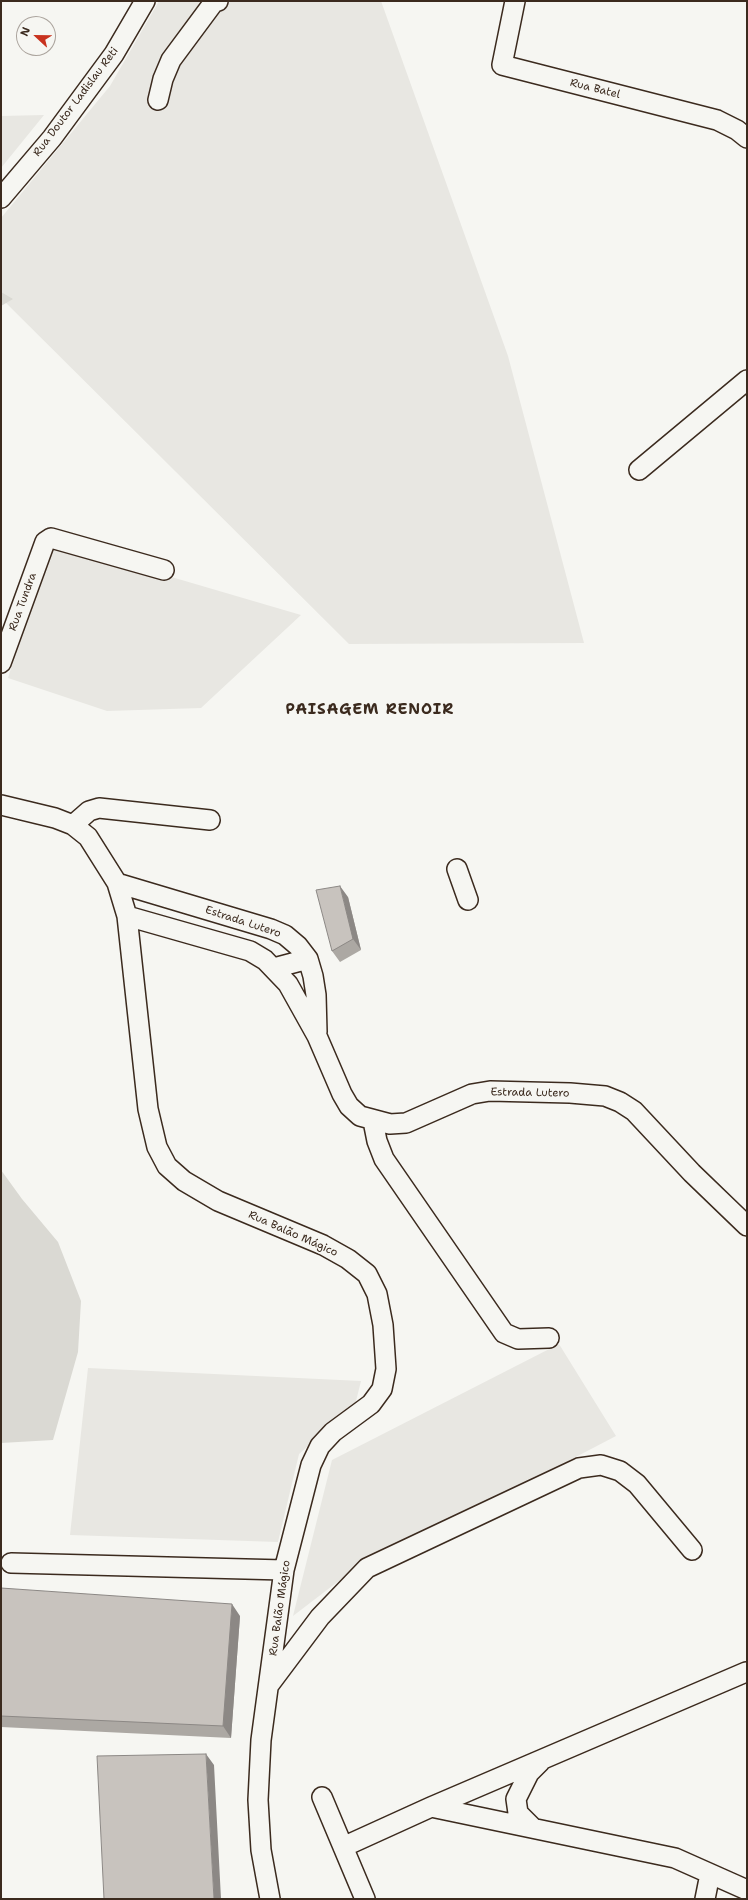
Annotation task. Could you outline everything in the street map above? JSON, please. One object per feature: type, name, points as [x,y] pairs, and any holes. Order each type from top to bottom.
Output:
[{"type":"street","name":"Rua Doutor Ladislau Reti","points":[[1,198],[52,138],[114,54],[145,1]]},
{"type":"street","points":[[158,100],[163,80],[171,60],[214,2],[218,1]]},
{"type":"street","name":"Rua Batel","points":[[515,1],[502,65],[717,120],[737,130],[747,138]]},
{"type":"street","points":[[639,470],[747,380]]},
{"type":"street","name":"Rua Tundra","points":[[1,662],[45,542],[51,538],[164,570]]},
{"type":"street","name":"Rua Balão Mágico","points":[[1,805],[55,818],[74,825],[88,837],[117,883],[128,916],[148,1109],[157,1147],[167,1166],[184,1181],[218,1201],[324,1245],[348,1259],[366,1274],[377,1294],[384,1325],[386,1369],[382,1389],[372,1404],[334,1432],[320,1446],[311,1466],[284,1570],[261,1740],[258,1800],[260,1850],[270,1899]]},
{"type":"street","points":[[74,825],[88,811],[99,808],[210,820]]},
{"type":"street","points":[[457,869],[468,900]]},
{"type":"street","name":"Estrada Lutero","points":[[117,883],[271,929],[285,935],[298,946],[308,959],[316,995],[317,1036]]},
{"type":"street","name":"Estrada Lutero","points":[[128,916],[250,951],[265,960],[288,984],[317,1036],[342,1094],[349,1106],[360,1116],[373,1121],[390,1124],[406,1123],[472,1094],[490,1092],[570,1093],[605,1096],[620,1102],[634,1111],[692,1173],[747,1226]]},
{"type":"street","points":[[274,968],[308,959]]},
{"type":"street","points":[[373,1121],[377,1141],[384,1159],[504,1334],[518,1339],[549,1338]]},
{"type":"street","points":[[268,1686],[320,1617],[367,1568],[579,1468],[601,1465],[620,1471],[637,1484],[692,1550]]},
{"type":"street","points":[[11,1564],[284,1570]]},
{"type":"street","points":[[343,1847],[431,1807],[746,1672]]},
{"type":"street","points":[[533,1828],[518,1813],[516,1799],[529,1773],[543,1759]]},
{"type":"street","points":[[322,1797],[365,1899]]},
{"type":"street","points":[[431,1807],[675,1858],[747,1890]]},
{"type":"street","points":[[704,1899],[710,1874]]},
{"type":"shaded area","points":[[159,1],[381,1],[508,356],[584,643],[349,644],[1,298],[1,218],[110,86]]},
{"type":"shaded area","points":[[44,115],[1,168],[1,116]]},
{"type":"shaded area","points":[[1,292],[13,299],[1,306]]},
{"type":"shaded area","points":[[59,544],[301,615],[201,708],[107,711],[8,678],[46,556]]},
{"type":"shaded area","points":[[1,1170],[22,1199],[58,1242],[81,1301],[78,1352],[53,1440],[1,1443]]},
{"type":"shaded area","points":[[559,1344],[616,1436],[340,1580],[293,1616],[332,1460]]},
{"type":"shaded area","points":[[88,1368],[361,1381],[355,1405],[299,1454],[278,1542],[70,1535]]},
{"type":"building","points":[[340,886],[353,939],[332,951],[316,890]]},
{"type":"building","points":[[1,1588],[232,1604],[223,1726],[1,1716]]},
{"type":"building","points":[[206,1754],[214,1899],[104,1899],[97,1756]]},
{"type":"district","name":"PAISAGEM RENOIR","points":[[370,710]]}]
